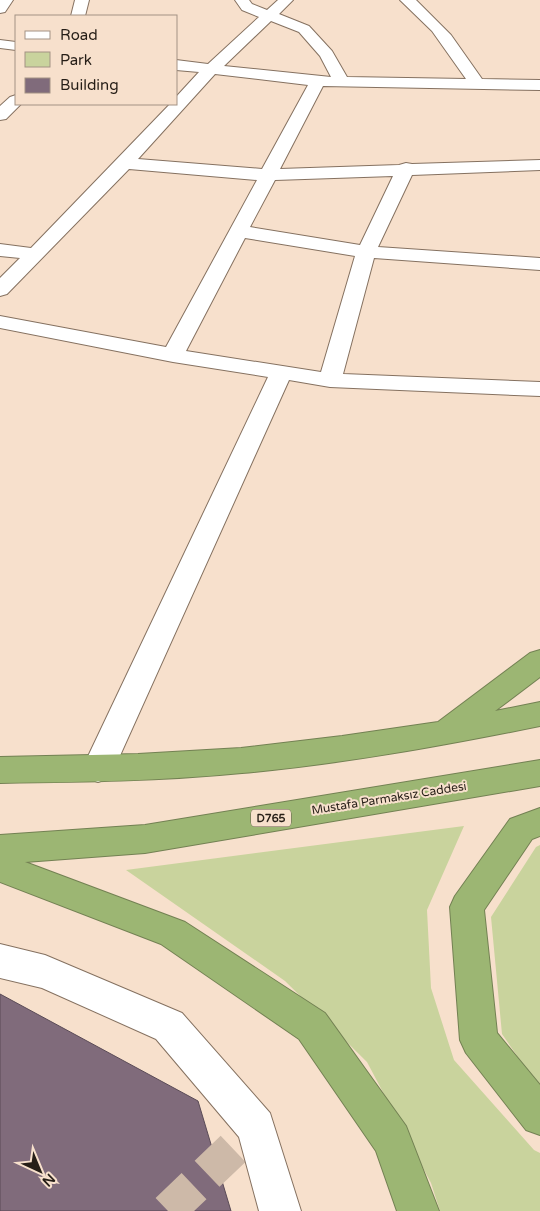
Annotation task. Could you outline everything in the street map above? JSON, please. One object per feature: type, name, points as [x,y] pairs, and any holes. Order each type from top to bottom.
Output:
[{"type":"highway","points":[[440,735],[540,661]]},
{"type":"highway","points":[[0,770],[98,769],[275,758],[440,735],[540,714]]},
{"type":"highway","name":"Mustafa Parmaksız Caddesi","points":[[0,849],[145,839],[540,773]]},
{"type":"highway","points":[[540,822],[521,829],[467,907],[479,1040],[540,1116]]},
{"type":"highway","points":[[0,867],[173,933],[312,1026],[392,1140],[418,1211]]},
{"type":"street","points":[[0,9],[6,0]]},
{"type":"street","points":[[78,15],[82,0]]},
{"type":"street","points":[[242,0],[247,7],[304,29],[327,54],[340,81]]},
{"type":"street","points":[[0,290],[125,163],[210,70],[286,0]]},
{"type":"street","points":[[407,0],[424,13],[443,33],[477,84]]},
{"type":"street","points":[[0,44],[15,46]]},
{"type":"street","points":[[178,65],[318,80],[540,85]]},
{"type":"street","points":[[172,355],[318,80]]},
{"type":"street","points":[[0,115],[15,101]]},
{"type":"street","points":[[125,163],[266,176],[406,168],[540,165]]},
{"type":"street","points":[[330,380],[366,252],[406,168]]},
{"type":"street","points":[[237,231],[366,252],[540,264]]},
{"type":"street","points":[[0,250],[35,254]]},
{"type":"street","points":[[0,322],[172,355],[330,380],[540,389]]},
{"type":"street","points":[[98,769],[281,372]]},
{"type":"street","points":[[0,961],[45,972],[169,1026],[256,1127],[280,1211]]},
{"type":"green space","points":[[464,826],[427,910],[431,988],[454,1060],[534,1150],[540,1153],[540,1211],[440,1211],[431,1183],[367,1062],[285,981],[126,870]]},
{"type":"green space","points":[[540,845],[540,1089],[502,1034],[491,917],[536,847]]},
{"type":"building","points":[[0,994],[198,1101],[231,1211],[0,1211]]},
{"type":"tunnel","points":[[168,1211],[256,1127]]}]
